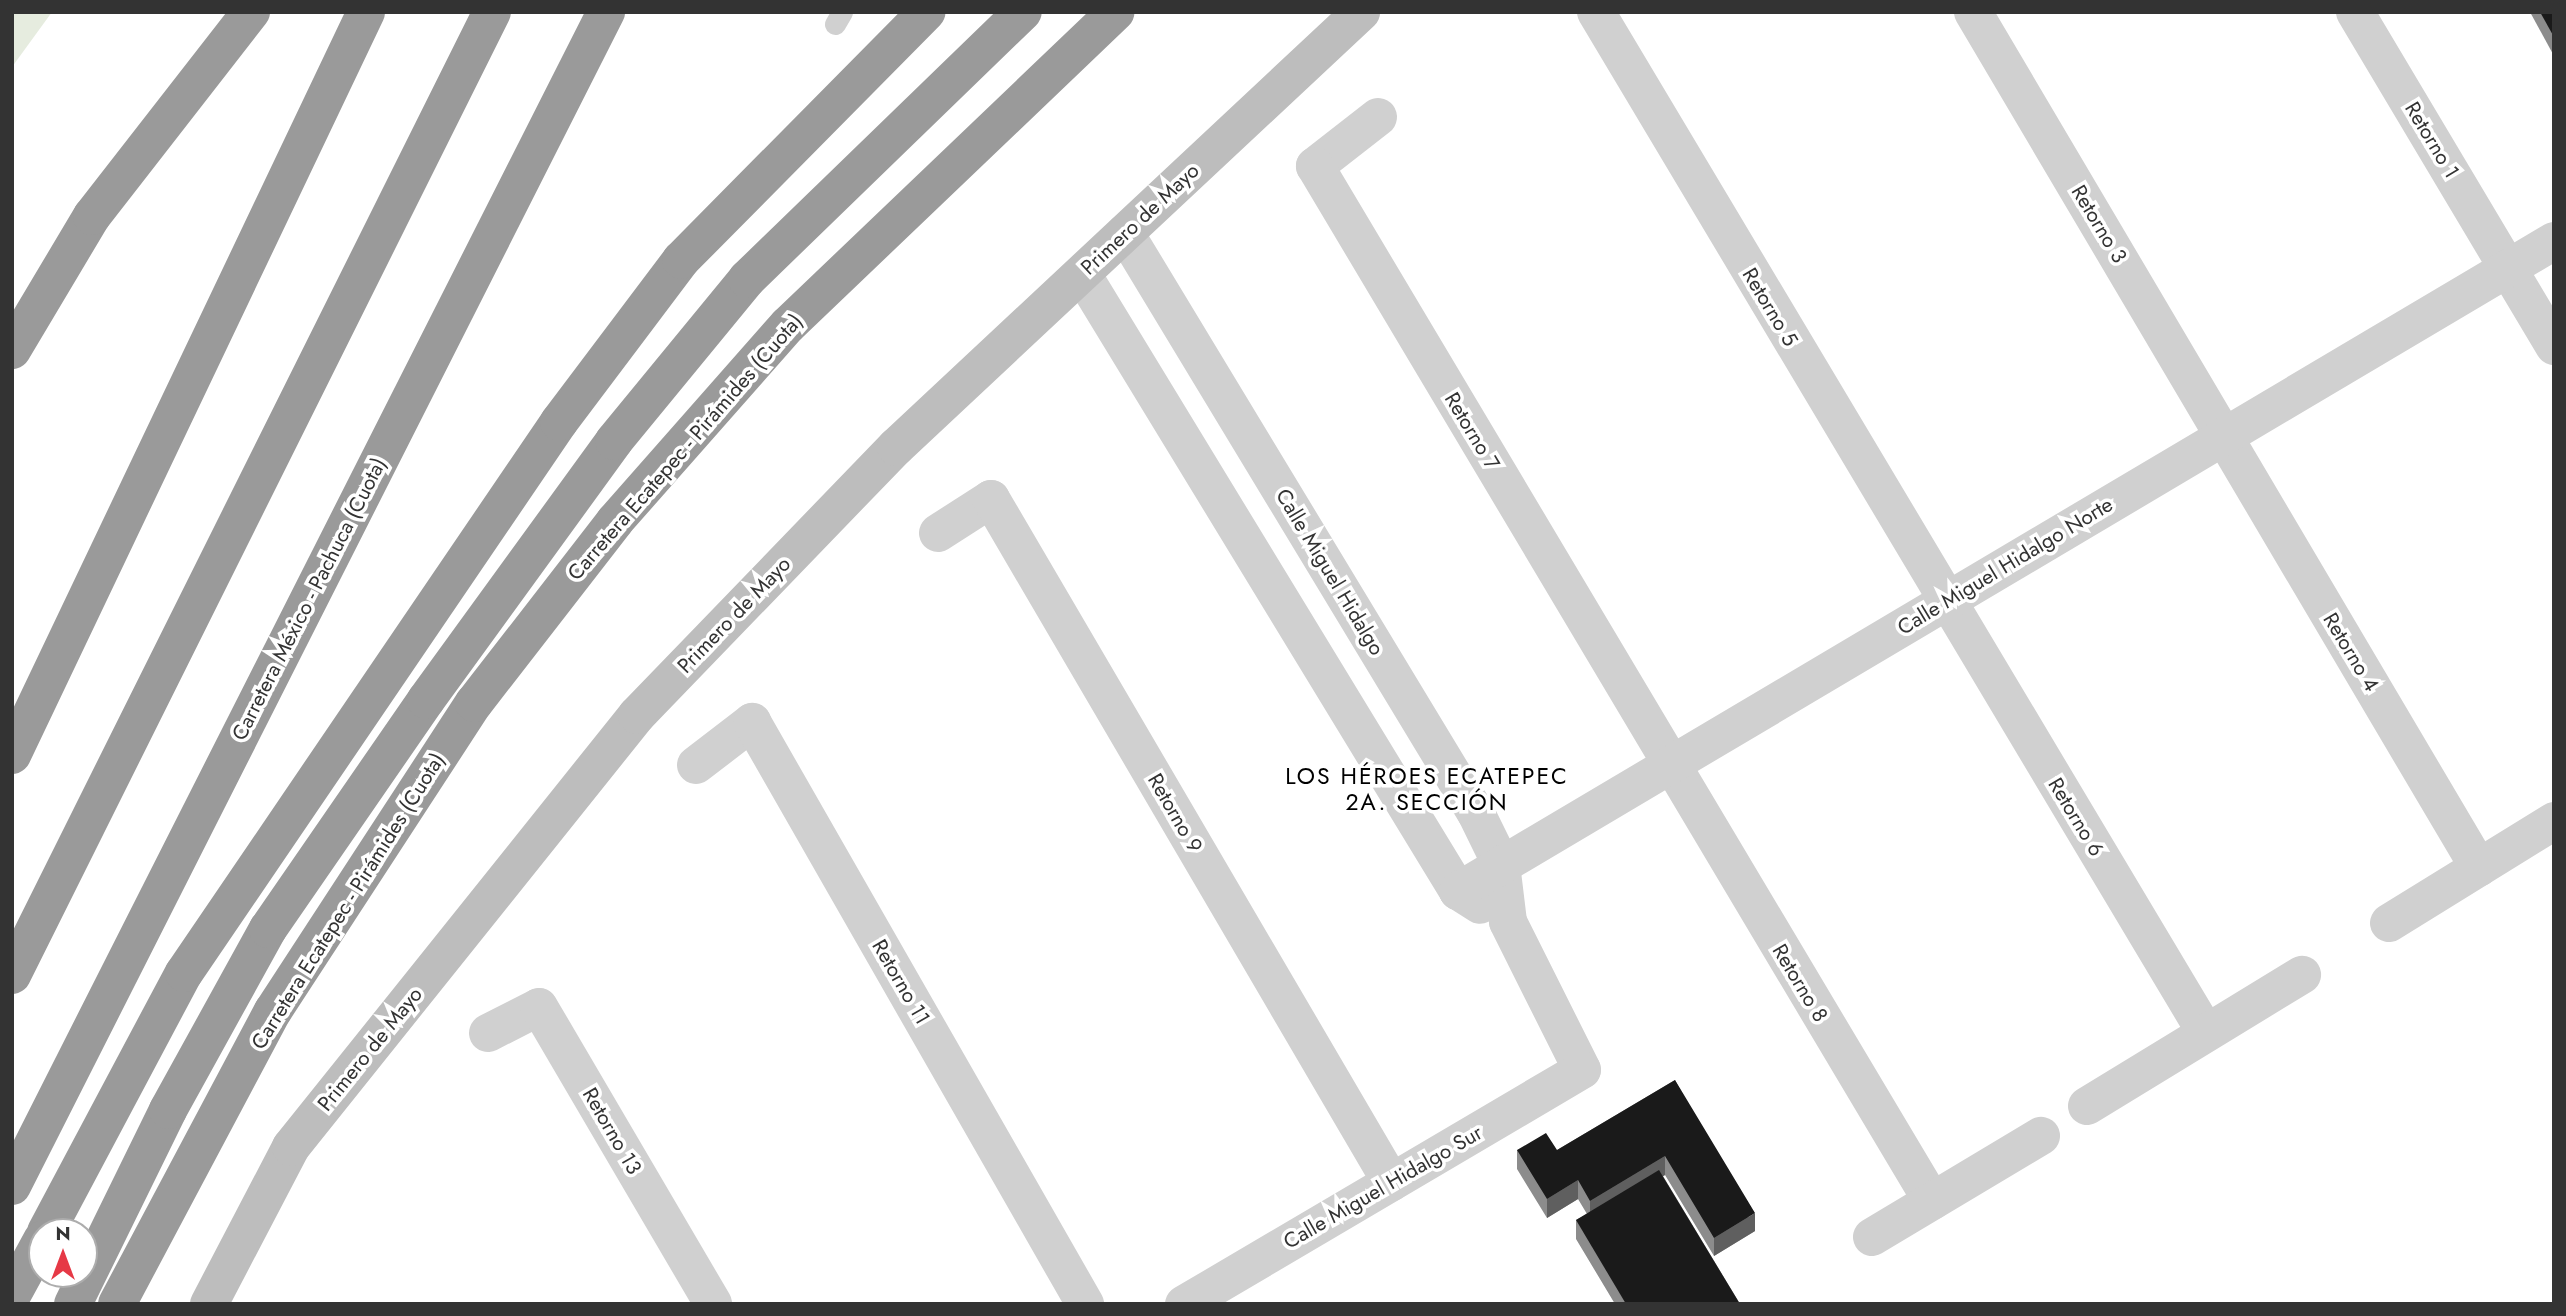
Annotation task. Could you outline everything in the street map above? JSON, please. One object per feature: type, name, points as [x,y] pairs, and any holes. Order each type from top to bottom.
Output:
[{"type":"highway","points":[[12,349],[92,216],[251,12]]},
{"type":"highway","points":[[12,755],[366,12]]},
{"type":"highway","points":[[12,975],[492,12]]},
{"type":"highway","name":"Carretera México - Pachuca (Cuota)","points":[[12,1186],[607,12]]},
{"type":"highway","points":[[53,1218],[184,973],[559,422],[681,260],[926,12]]},
{"type":"highway","points":[[73,1304],[168,1110],[268,929],[426,700],[614,441],[747,279],[1023,12]]},
{"type":"highway","name":"Carretera Ecatepec - Pirámides (Cuota)","points":[[117,1304],[273,1012],[474,703],[582,564],[788,325],[1115,12]]},
{"type":"highway","points":[[12,1295],[28,1266]]},
{"type":"main road","name":"Primero de Mayo","points":[[209,1304],[291,1147],[637,715],[896,447],[1361,12]]},
{"type":"street","name":"Retorno 5","points":[[1596,12],[1945,601]]},
{"type":"street","name":"Retorno 3","points":[[1973,12],[2224,436]]},
{"type":"street","name":"Retorno 1","points":[[2355,12],[2554,346]]},
{"type":"street","name":"Retorno 7","points":[[1378,117],[1315,166],[1669,764]]},
{"type":"street","name":"Calle Miguel Hidalgo","points":[[1125,233],[1476,813],[1501,864],[1508,922],[1582,1070]]},
{"type":"street","name":"Calle Miguel Hidalgo Norte","points":[[1458,891],[2554,241]]},
{"type":"street","points":[[1082,274],[1179,428],[1458,891],[1508,922]]},
{"type":"street","points":[[1179,428],[1226,400]]},
{"type":"street","name":"Retorno 4","points":[[2224,436],[2479,868]]},
{"type":"street","name":"Retorno 9","points":[[939,533],[991,499],[1391,1182]]},
{"type":"street","name":"Retorno 6","points":[[1945,601],[2206,1033]]},
{"type":"street","name":"Retorno 11","points":[[696,765],[752,722],[1085,1304]]},
{"type":"street","name":"Retorno 8","points":[[1669,764],[1932,1201]]},
{"type":"street","points":[[2389,923],[2554,821]]},
{"type":"street","points":[[2087,1106],[2302,975]]},
{"type":"street","name":"Retorno 13","points":[[488,1033],[539,1007],[713,1304]]},
{"type":"street","name":"Calle Miguel Hidalgo Sur","points":[[1184,1304],[1582,1070]]},
{"type":"street","points":[[1872,1237],[2041,1136]]},
{"type":"shaded area","points":[[12,12],[52,12],[12,67]]},
{"type":"building","points":[[2540,12],[2554,12],[2554,37]]},
{"type":"building","points":[[1675,1080],[1755,1213],[1714,1238],[1665,1156],[1590,1201],[1578,1180],[1547,1199],[1517,1150],[1546,1133],[1557,1150]]},
{"type":"building","points":[[1659,1170],[1740,1304],[1626,1304],[1576,1220]]},
{"type":"district","name":"LOS HÉROES ECATEPEC 2A. SECCIÓN","points":[[1427,789]]}]
